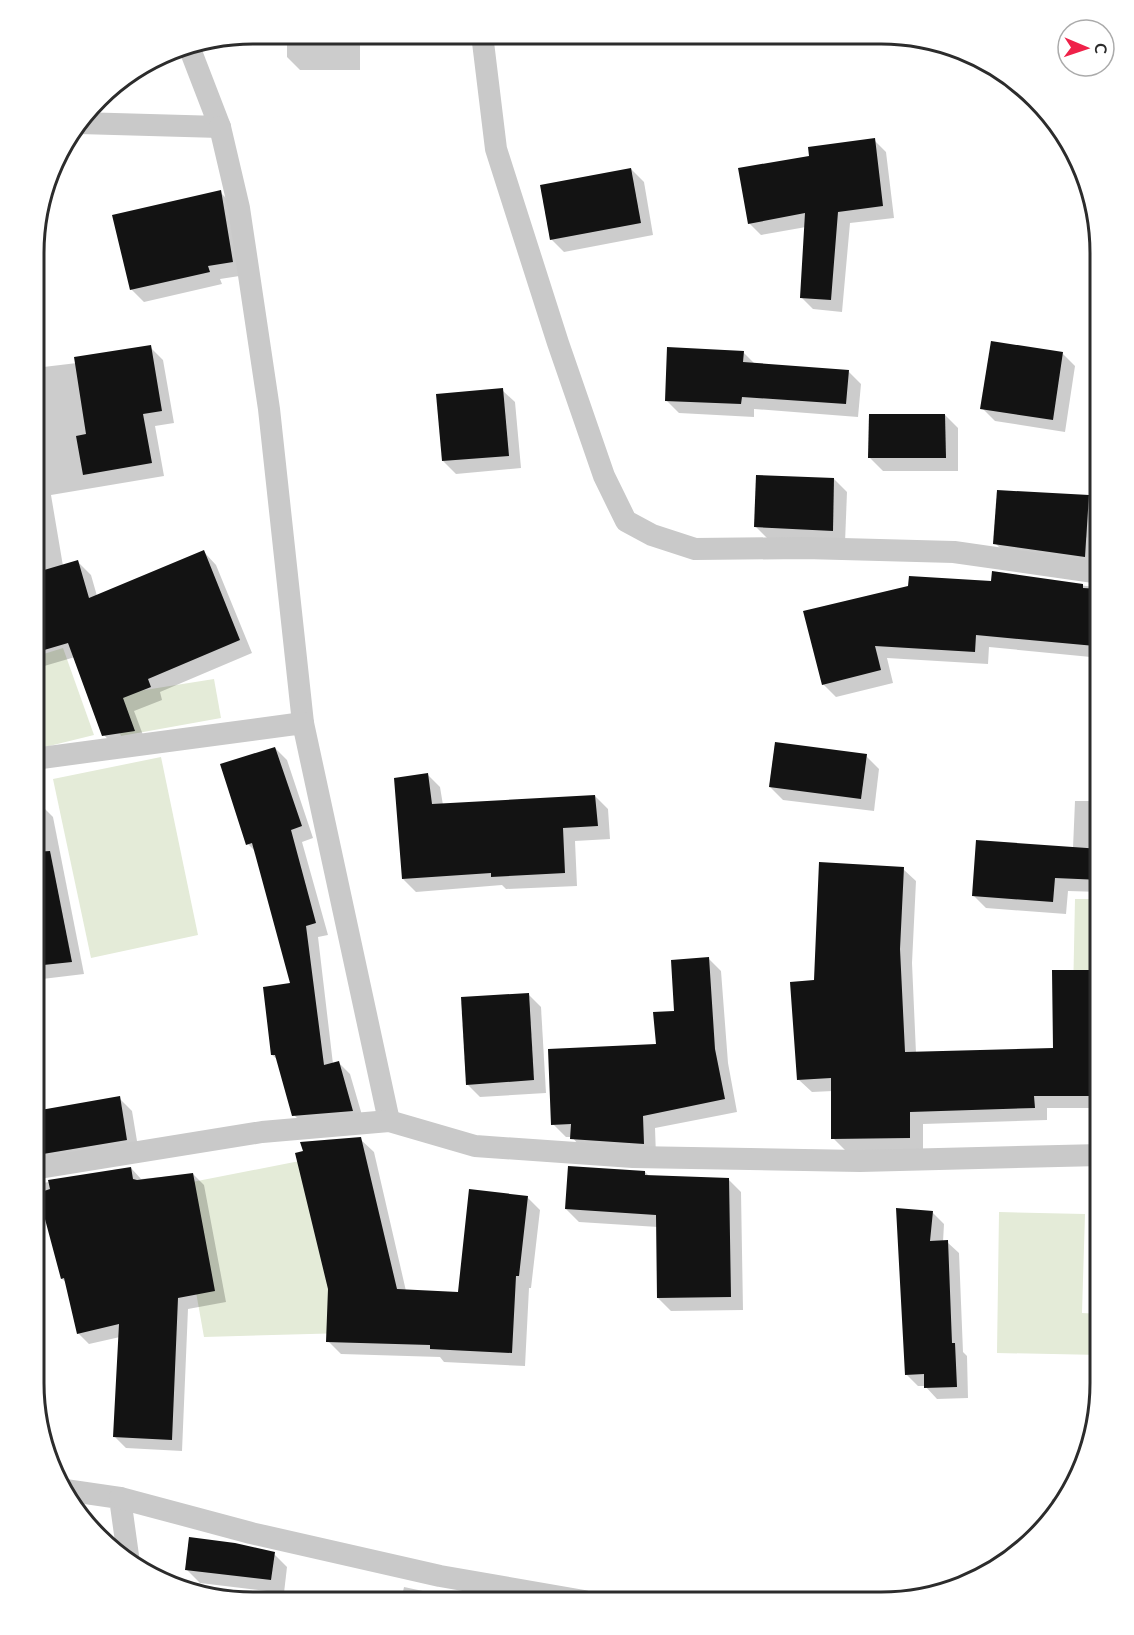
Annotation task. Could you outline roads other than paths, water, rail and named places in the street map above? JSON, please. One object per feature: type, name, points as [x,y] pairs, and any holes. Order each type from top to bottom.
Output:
[{"type":"lane","points":[[483,44],[496,149],[558,343],[604,476],[626,521],[652,535],[695,549],[805,548],[954,552],[1090,571]]},
{"type":"lane","points":[[192,53],[220,127],[239,208],[269,409],[303,723],[388,1121]]},
{"type":"lane","points":[[88,123],[220,127]]},
{"type":"lane","points":[[44,758],[303,723]]},
{"type":"lane","points":[[44,1167],[262,1132],[388,1121],[475,1146],[633,1157],[860,1161],[1090,1155]]},
{"type":"lane","points":[[75,1491],[120,1498],[251,1533],[440,1576],[532,1592]]},
{"type":"lane","points":[[120,1498],[127,1549]]}]
